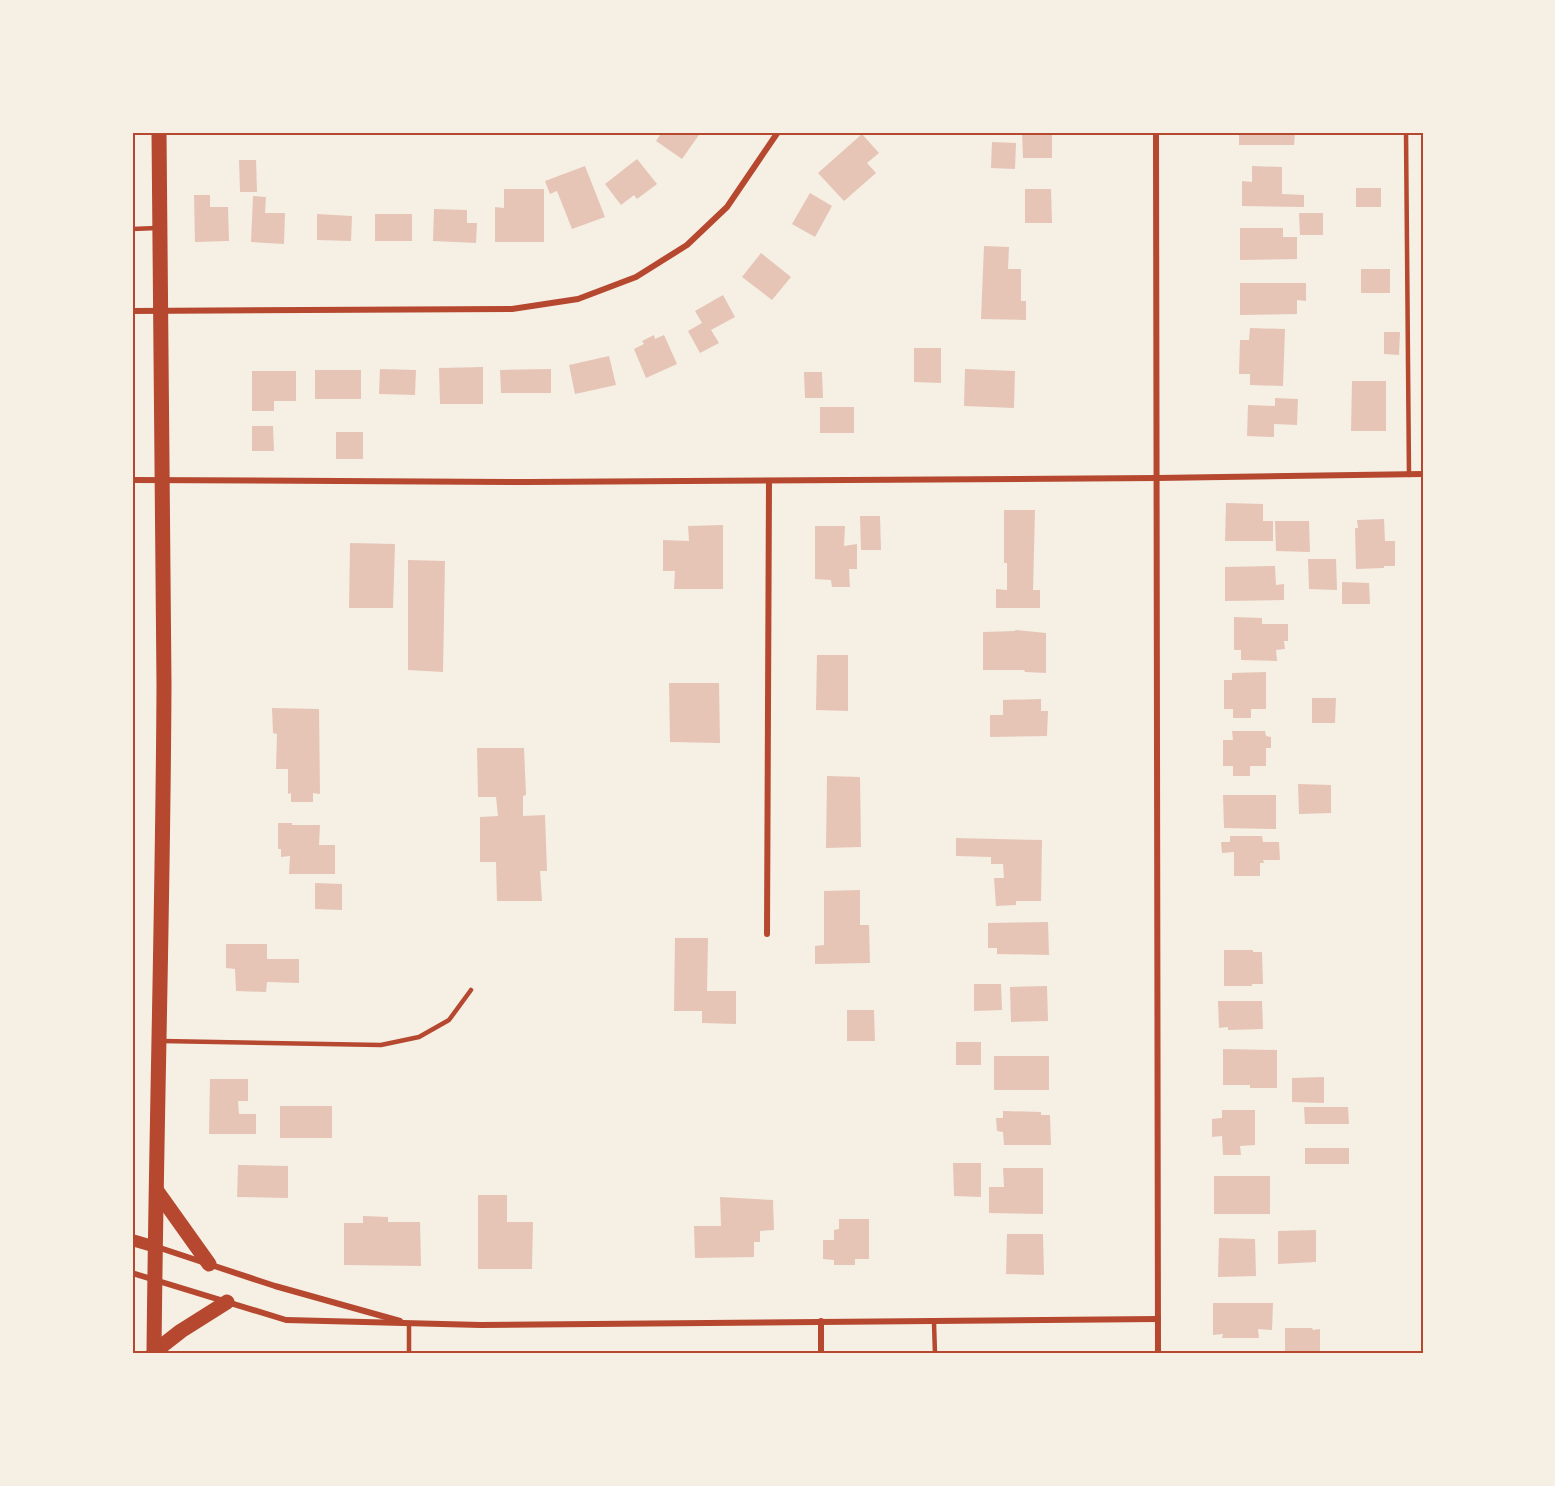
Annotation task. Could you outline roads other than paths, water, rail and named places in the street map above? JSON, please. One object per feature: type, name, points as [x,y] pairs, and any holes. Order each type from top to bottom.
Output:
[{"type":"main road","points":[[154,1353],[163,889],[164,481],[159,132]]},
{"type":"main road","points":[[157,1191],[209,1264]]},
{"type":"main road","points":[[132,1240],[156,1247]]},
{"type":"main road","points":[[154,1353],[182,1331],[227,1302]]},
{"type":"street","points":[[132,310],[512,309],[578,299],[636,277],[687,245],[727,207],[778,132]]},
{"type":"street","points":[[1156,132],[1158,1354]]},
{"type":"street","points":[[132,480],[769,481],[1423,474]]},
{"type":"street","points":[[767,934],[769,481]]},
{"type":"street","points":[[156,1247],[275,1286],[409,1324]]},
{"type":"street","points":[[132,1273],[286,1320],[492,1325],[821,1321],[934,1323],[1158,1319]]},
{"type":"street","points":[[821,1321],[821,1354]]},
{"type":"lane","points":[[1406,132],[1409,475]]},
{"type":"lane","points":[[132,229],[159,228]]},
{"type":"lane","points":[[160,1041],[381,1045],[419,1037],[449,1020],[471,990]]},
{"type":"lane","points":[[934,1323],[935,1354]]},
{"type":"lane","points":[[408,1354],[409,1324]]}]
